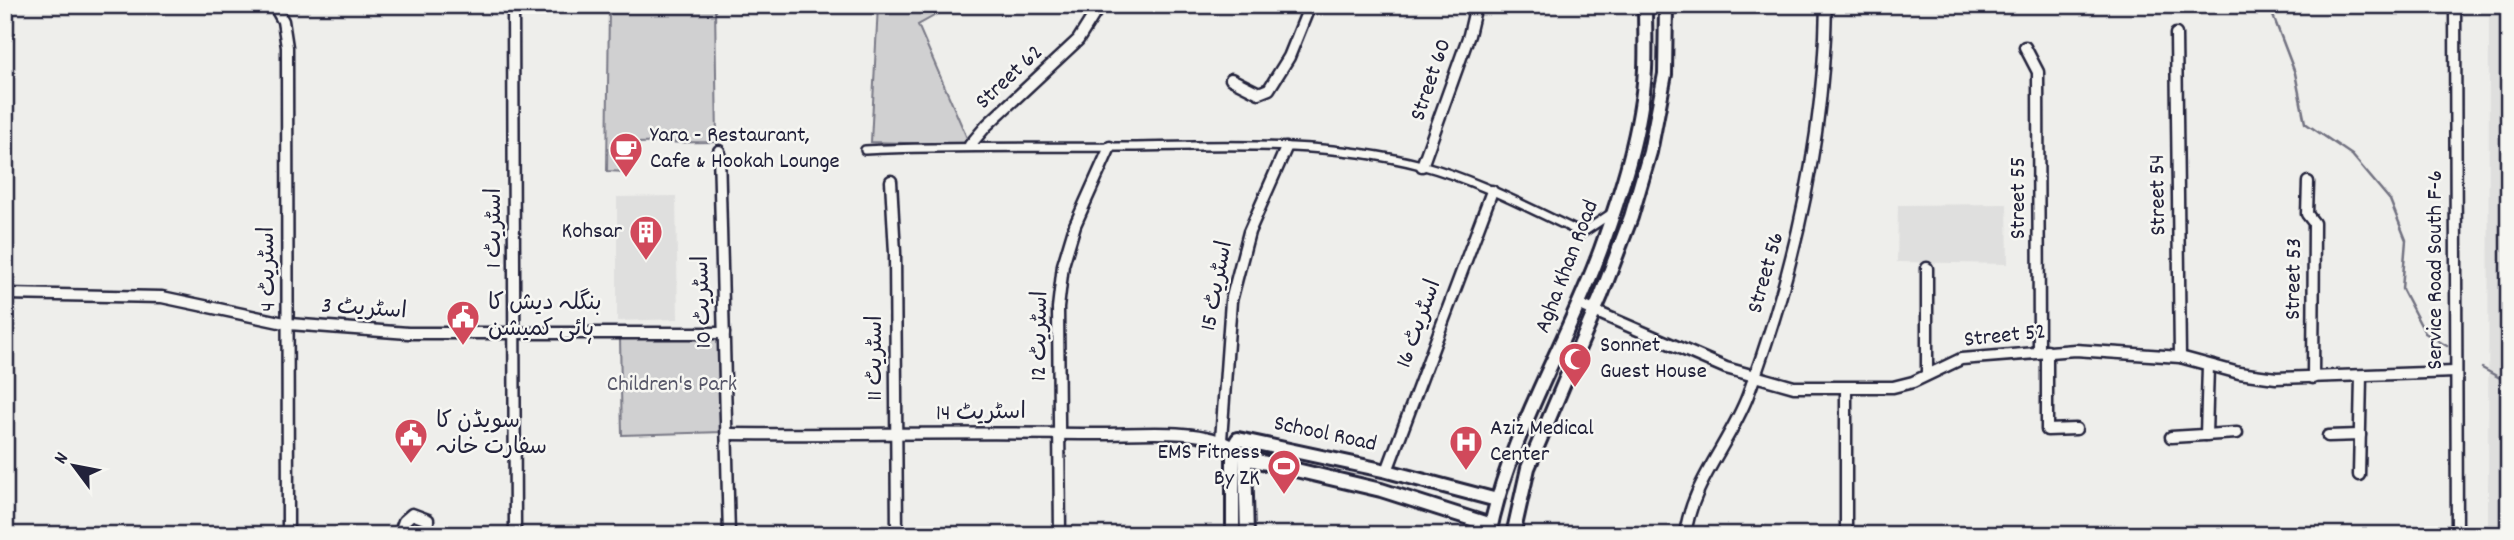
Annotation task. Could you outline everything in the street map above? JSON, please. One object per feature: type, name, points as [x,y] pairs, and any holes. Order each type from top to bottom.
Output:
[{"type":"street","name":"اسٹریٹ 4","points":[[274,5],[283,21],[286,47],[288,535]]},
{"type":"street","name":"اسٹریٹ 1","points":[[513,5],[515,535]]},
{"type":"street","name":"Street 62","points":[[970,145],[1078,40],[1100,5]]},
{"type":"street","points":[[1231,79],[1259,93],[1269,89],[1289,57],[1310,5]]},
{"type":"street","name":"Street 60","points":[[1422,166],[1469,35],[1476,5]]},
{"type":"street","name":"Agha Khan Road","points":[[1490,530],[1510,461],[1578,304],[1613,213],[1632,145],[1645,71],[1646,5]]},
{"type":"street","name":"Agha Khan Road","points":[[1513,535],[1528,468],[1595,311],[1631,217],[1650,152],[1665,74],[1666,5]]},
{"type":"street","name":"Street 56","points":[[1685,535],[1692,502],[1744,405],[1780,304],[1804,209],[1820,101],[1826,5]]},
{"type":"street","name":"Service Road South F-6","points":[[2455,5],[2457,535]]},
{"type":"street","name":"Street 54","points":[[2176,34],[2180,357]]},
{"type":"street","name":"Street 55","points":[[2025,47],[2038,72],[2047,430],[2076,429]]},
{"type":"street","points":[[865,150],[970,145],[1286,148],[1388,158],[1422,166],[1492,191],[1582,233],[1613,213]]},
{"type":"street","name":"اسٹریٹ 12","points":[[1060,535],[1058,308],[1063,265],[1075,225],[1110,147]]},
{"type":"street","name":"اسٹریٹ 15","points":[[1233,442],[1231,301],[1249,232],[1286,148]]},
{"type":"street","name":"اسٹریٹ 10","points":[[719,151],[729,535]]},
{"type":"street","name":"اسٹریٹ 11","points":[[891,181],[895,253],[897,535]]},
{"type":"street","name":"Street 53","points":[[2308,182],[2307,214],[2314,223],[2313,378]]},
{"type":"street","name":"اسٹریٹ 16","points":[[1387,471],[1492,191]]},
{"type":"street","points":[[1927,268],[1927,373]]},
{"type":"street","name":"اسٹریٹ 3","points":[[5,294],[162,297],[289,324],[408,333],[724,333]]},
{"type":"street","name":"Street 52","points":[[1578,304],[1726,368],[1794,387],[1893,387],[1913,382],[1961,359],[2043,351],[2105,350],[2180,357],[2208,366],[2276,378],[2455,372]]},
{"type":"street","points":[[2206,435],[2208,366]]},
{"type":"street","points":[[2359,475],[2361,376]]},
{"type":"street","points":[[1846,389],[1846,535]]},
{"type":"street","points":[[2171,437],[2237,433]]},
{"type":"street","name":"اسٹریٹ 14","points":[[728,434],[1191,435],[1233,442]]},
{"type":"street","points":[[2328,436],[2360,435]]},
{"type":"street","points":[[1233,442],[1245,458]]},
{"type":"street","points":[[1233,442],[1233,535]]},
{"type":"street","name":"School Road","points":[[1233,442],[1387,471],[1497,500]]},
{"type":"street","name":"School Road","points":[[1247,535],[1245,458],[1381,490],[1490,530]]},
{"type":"street","points":[[400,535],[404,521],[412,514],[428,520],[427,535]]},
{"type":"shaded area","points":[[2489,5],[2509,5],[2509,535],[2488,535]]},
{"type":"shaded area","points":[[676,196],[678,319],[617,321],[617,197]]},
{"type":"shaded area","points":[[2007,204],[2008,264],[1897,262],[1898,205]]},
{"type":"green space","points":[[609,5],[715,5],[717,142],[628,143],[627,172],[607,171]]},
{"type":"green space","points":[[878,5],[954,5],[918,25],[970,145],[871,142]]},
{"type":"green space","name":"Children's Park","points":[[721,336],[723,432],[622,435],[620,339]]},
{"type":"waterway","points":[[2269,5],[2295,73],[2305,123],[2352,155],[2390,200],[2406,240],[2402,289],[2425,333],[2447,346]]},
{"type":"waterway","points":[[2482,368],[2509,383]]},
{"type":"place","name":"Yara - Restaurant, Cafe & Hookah Lounge","points":[[626,179]]},
{"type":"place","name":"Kohsar","points":[[646,262]]},
{"type":"place","name":"بنگلہ دیش کا ہائی کمیشن","points":[[463,347]]},
{"type":"place","name":"Sonnet Guest House","points":[[1575,389]]},
{"type":"place","name":"سویڈن کا سفارت خانہ","points":[[411,465]]},
{"type":"place","name":"Aziz Medical Center","points":[[1466,472]]},
{"type":"place","name":"EMS Fitness By ZK","points":[[1284,496]]}]
